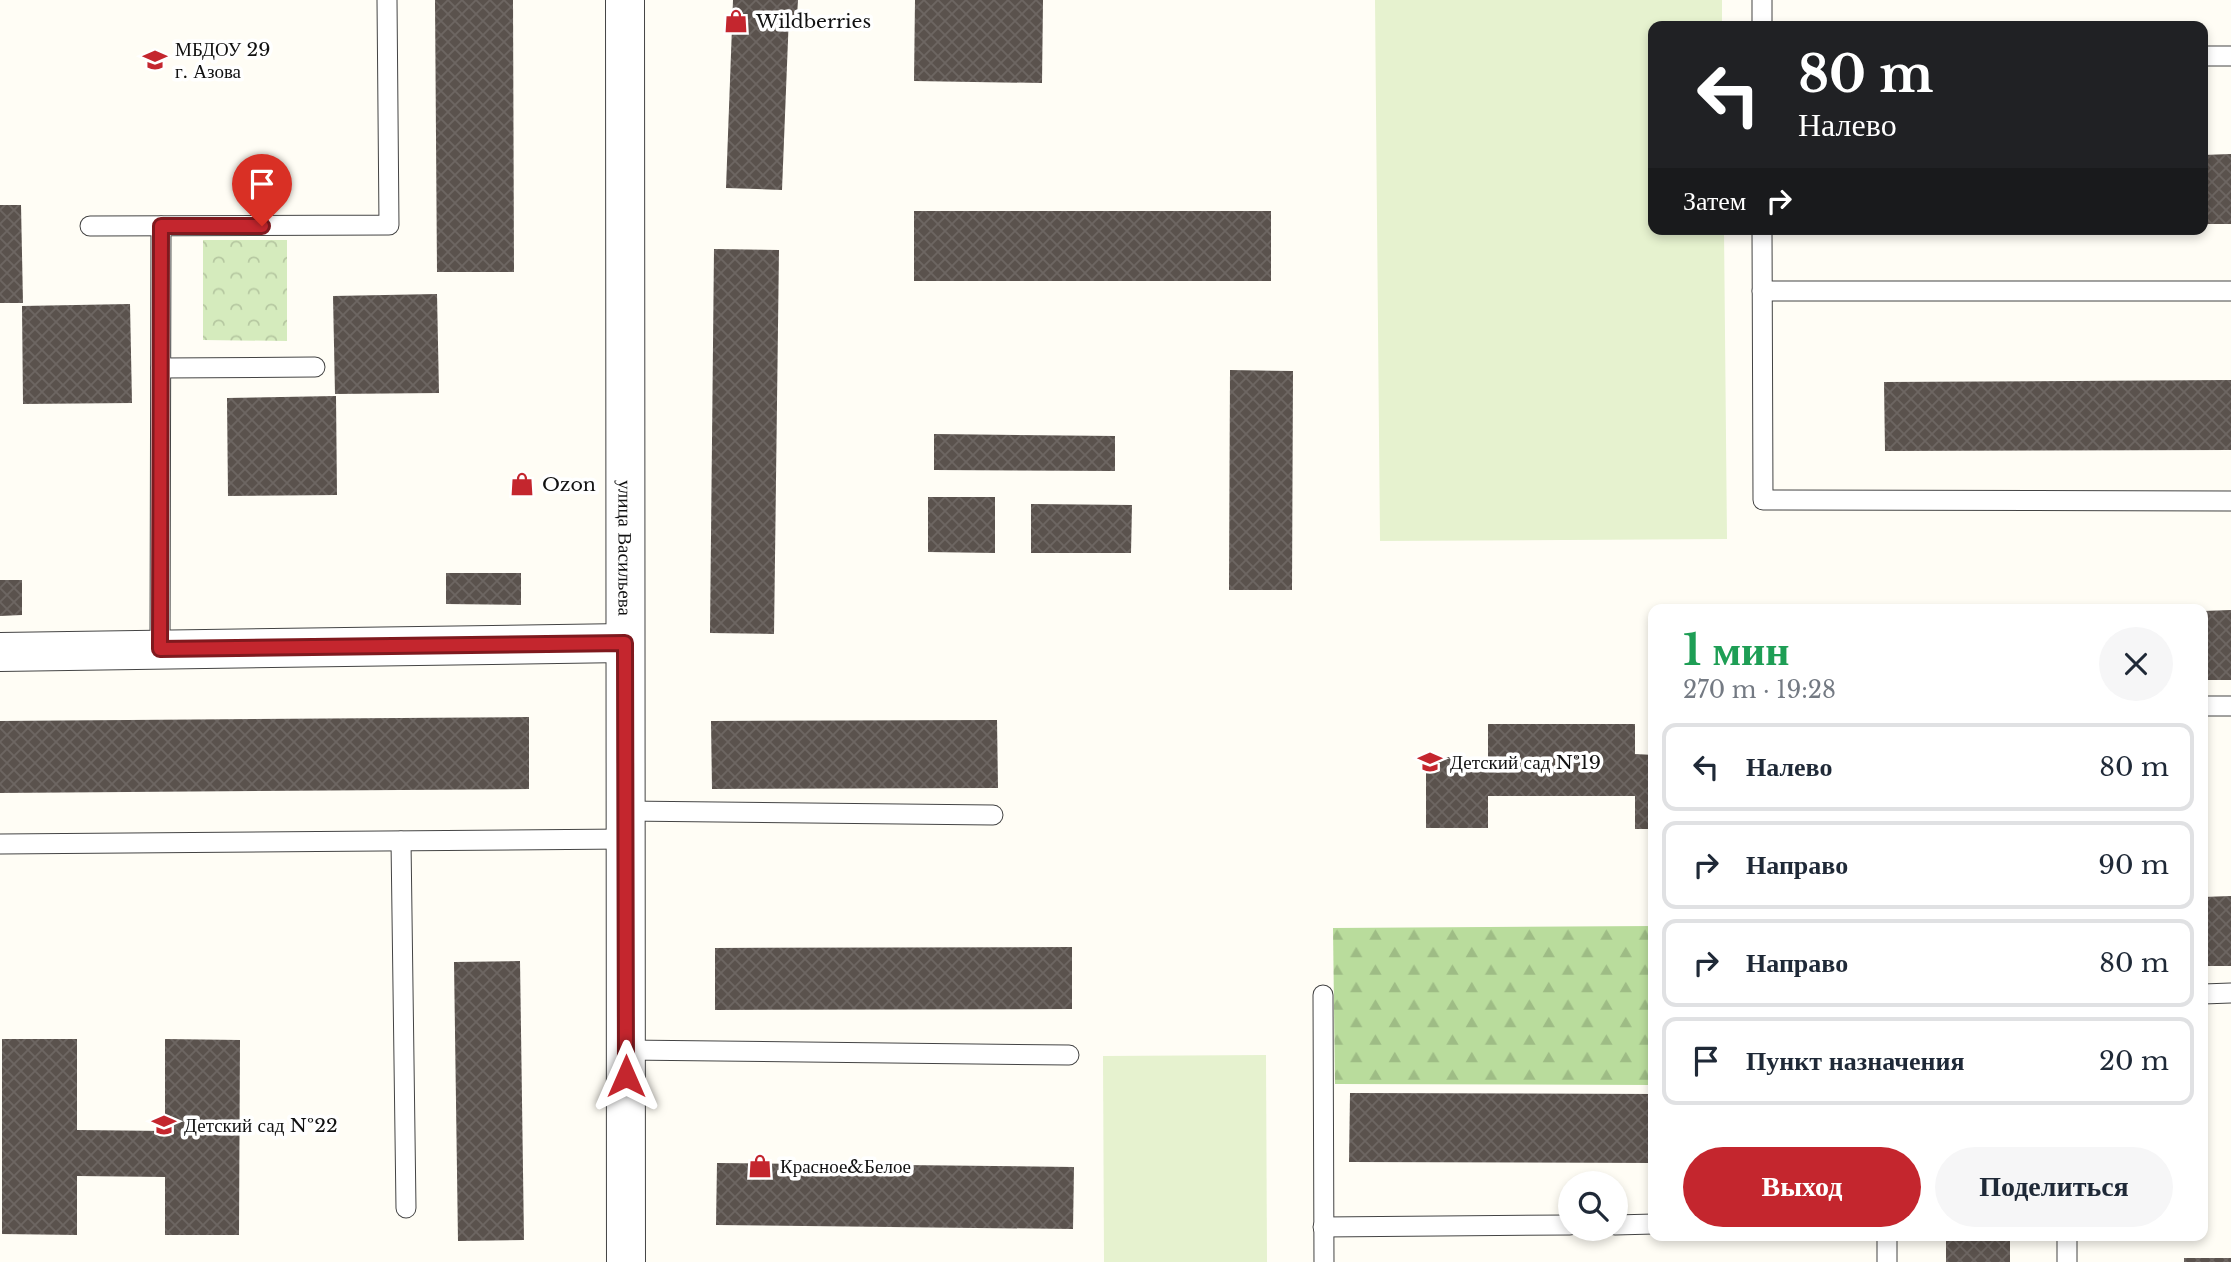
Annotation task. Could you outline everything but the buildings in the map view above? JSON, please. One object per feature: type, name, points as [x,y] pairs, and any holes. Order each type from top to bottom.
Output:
[{"type":"street","name":"улица Васильева","points":[[625,0],[626,1262]]},
{"type":"street","points":[[0,652],[625,643]]},
{"type":"lane","points":[[90,226],[389,225],[387,0]]},
{"type":"lane","points":[[1762,0],[1762,21]]},
{"type":"lane","points":[[2208,56],[2231,57]]},
{"type":"lane","points":[[160,649],[161,226]]},
{"type":"lane","points":[[1762,235],[1763,500],[2231,501]]},
{"type":"lane","points":[[1762,291],[2231,291]]},
{"type":"lane","points":[[161,368],[315,367]]},
{"type":"lane","points":[[2208,706],[2231,706]]},
{"type":"lane","points":[[0,844],[401,841],[625,825],[993,815]]},
{"type":"lane","points":[[401,841],[406,1208]]},
{"type":"lane","points":[[2208,994],[2231,993]]},
{"type":"lane","points":[[1323,995],[1324,1262]]},
{"type":"lane","points":[[626,1050],[1069,1055]]},
{"type":"lane","points":[[1628,1224],[1648,1224]]},
{"type":"lane","points":[[1323,1227],[1558,1225]]},
{"type":"lane","points":[[1887,1241],[1887,1262]]},
{"type":"lane","points":[[2067,1241],[2067,1262]]},
{"type":"green space","points":[[1375,0],[1722,0],[1722,21],[1648,21],[1648,235],[1724,235],[1727,539],[1380,541]]},
{"type":"green space","points":[[203,240],[287,240],[287,341],[203,340]]},
{"type":"green space","points":[[1648,926],[1648,1085],[1335,1084],[1333,928]]},
{"type":"green space","points":[[1266,1055],[1267,1262],[1104,1262],[1103,1056]]},
{"type":"place","name":"Wildberries","points":[[736,21]]},
{"type":"place","name":"МБДОУ 29 г. Азова","points":[[155,60]]},
{"type":"place","name":"Ozon","points":[[522,484]]},
{"type":"place","name":"Детский сад №19","points":[[1430,762]]},
{"type":"place","name":"Детский сад №22","points":[[164,1125]]},
{"type":"place","name":"Красное&Белое","points":[[760,1166]]},
{"type":"route","points":[[262,226],[161,226],[160,649],[625,643],[626,1076]]}]
